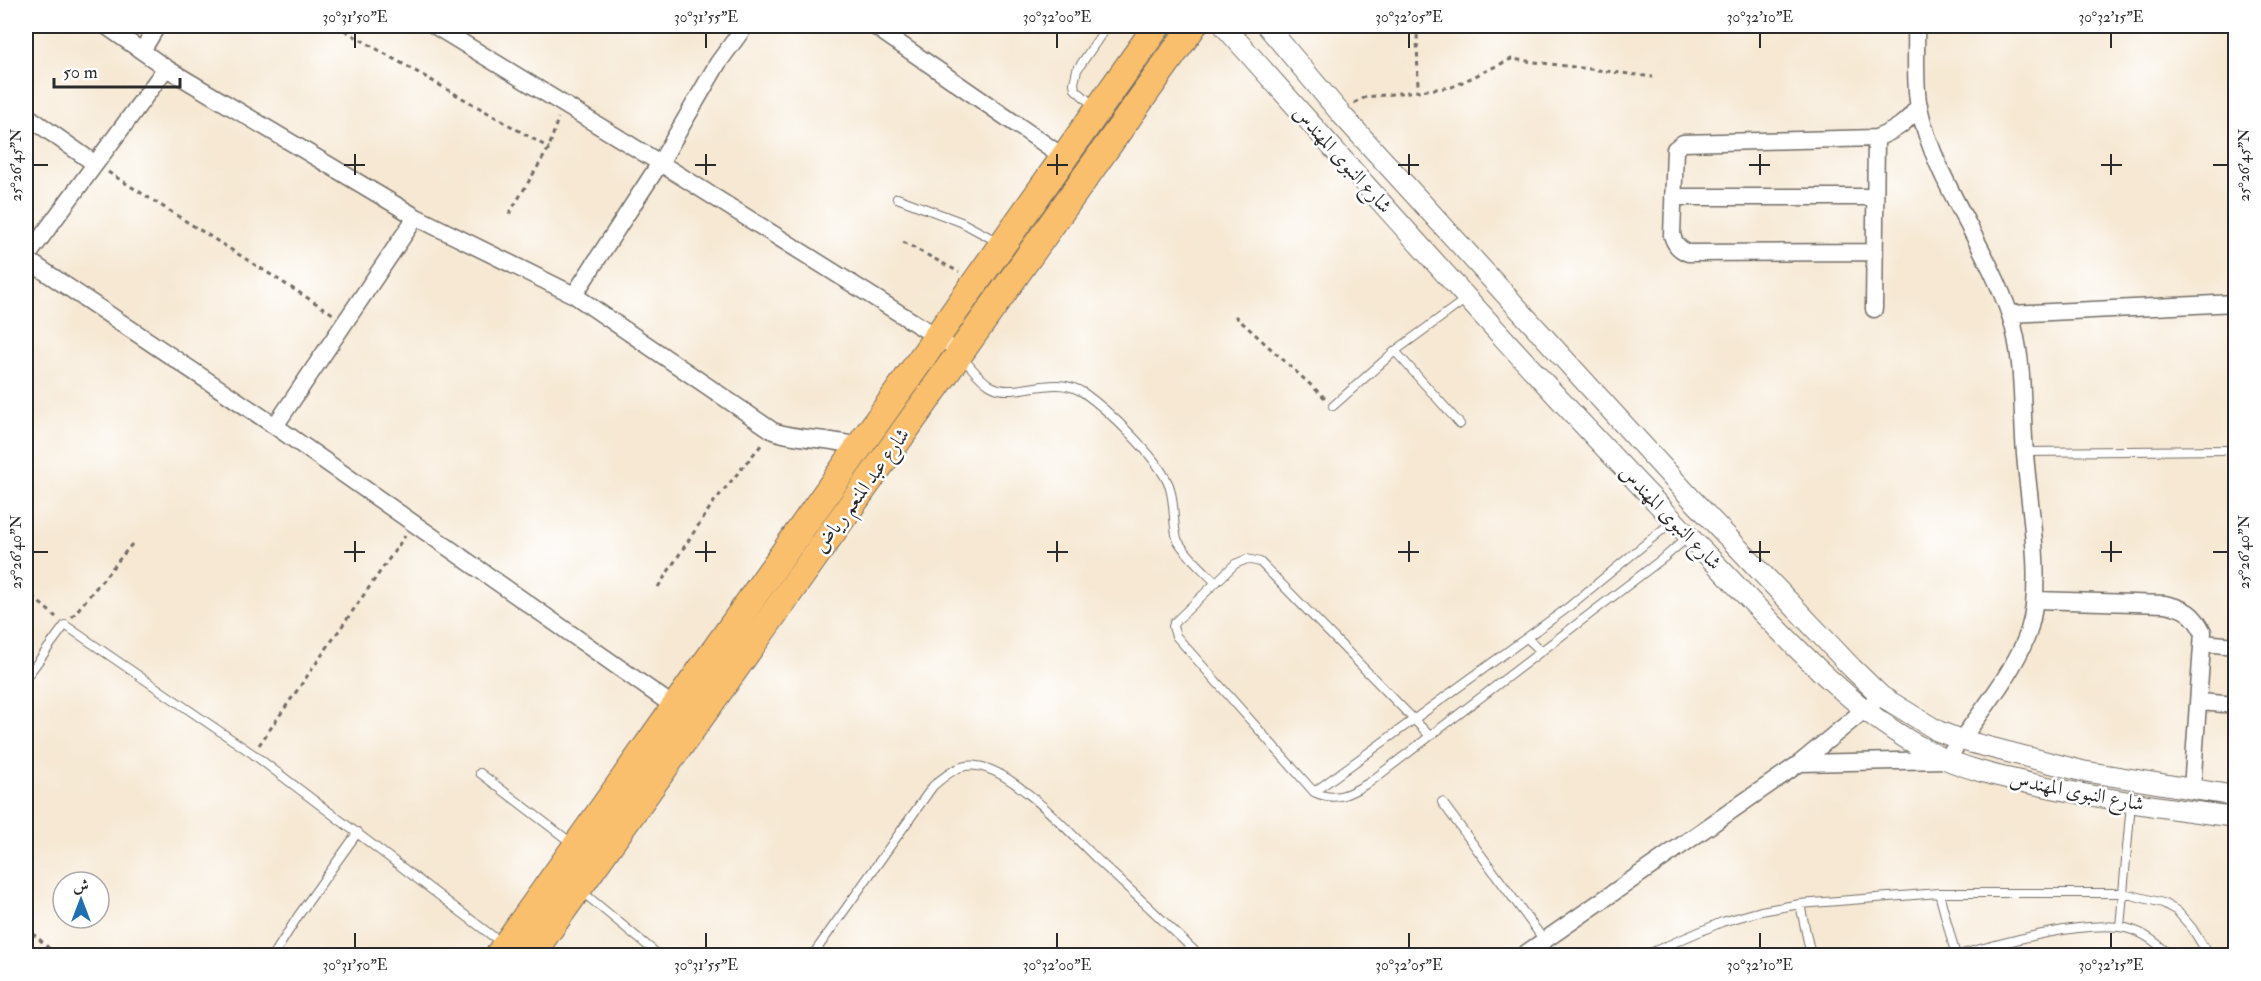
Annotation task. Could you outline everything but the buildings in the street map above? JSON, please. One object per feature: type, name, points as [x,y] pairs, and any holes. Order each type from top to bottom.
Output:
[{"type":"highway","name":"شارع عبد المنعم رياض","points":[[530,956],[578,888],[675,707],[1157,26]]},
{"type":"highway","name":"شارع عبد المنعم رياض","points":[[502,950],[575,845],[634,786],[959,354],[1193,26]]},
{"type":"highway","points":[[1003,244],[1026,260]]},
{"type":"highway","points":[[557,870],[578,888]]},
{"type":"street","points":[[106,26],[166,68],[416,217],[574,295],[773,431],[797,438],[844,442],[859,447]]},
{"type":"street","points":[[142,51],[157,26]]},
{"type":"street","points":[[435,26],[939,336],[959,354]]},
{"type":"street","points":[[574,295],[660,163],[718,63],[745,26]]},
{"type":"street","points":[[874,26],[1065,158]]},
{"type":"street","name":"شارع النبوى المهندس","points":[[1224,26],[1466,299],[1670,517],[1815,665],[1863,709],[1926,750],[1946,760],[2004,778],[2079,794],[2235,818]]},
{"type":"street","name":"شارع النبوى المهندس","points":[[1267,26],[1341,114],[1688,495],[1881,696],[1938,731],[1961,740],[2082,771],[2235,796]]},
{"type":"street","points":[[1800,763],[1946,760],[2016,660],[2029,631],[2036,600],[2020,356],[2010,314],[1931,145],[1919,105],[1916,26]]},
{"type":"street","points":[[166,68],[26,258],[274,426],[675,707]]},
{"type":"street","points":[[1875,252],[1688,253],[1677,247],[1674,242],[1674,154],[1678,145],[1683,142],[1876,138],[1901,126],[1919,105]]},
{"type":"street","points":[[26,115],[94,163]]},
{"type":"street","points":[[1874,309],[1876,138]]},
{"type":"street","points":[[1673,197],[1875,197]]},
{"type":"street","points":[[274,426],[416,217]]},
{"type":"street","points":[[1466,299],[1492,279]]},
{"type":"street","points":[[2010,314],[2235,303]]},
{"type":"street","points":[[1670,517],[1688,495]]},
{"type":"street","points":[[1742,591],[1762,573]]},
{"type":"street","points":[[2036,600],[2165,604],[2182,607],[2195,617],[2203,632],[2203,643],[2192,789]]},
{"type":"street","points":[[2203,643],[2235,646]]},
{"type":"street","points":[[1522,956],[1800,763],[1881,696]]},
{"type":"street","points":[[2200,702],[2235,705]]},
{"type":"lane","points":[[1098,109],[1075,89],[1075,77],[1077,70],[1107,26]]},
{"type":"lane","points":[[897,198],[961,222],[1003,244]]},
{"type":"lane","points":[[1333,406],[1395,351],[1466,299]]},
{"type":"lane","points":[[1395,351],[1460,424]]},
{"type":"lane","points":[[959,354],[985,382],[998,389],[1063,385],[1083,392],[1126,431],[1157,465],[1168,483],[1173,498],[1178,541],[1215,582]]},
{"type":"lane","points":[[2025,452],[2229,450]]},
{"type":"lane","points":[[1314,792],[1566,609],[1670,517]]},
{"type":"lane","points":[[1430,736],[1260,562],[1253,560],[1235,564],[1174,623],[1174,632],[1314,792],[1331,798],[1351,793],[1370,782],[1666,556],[1689,536]]},
{"type":"lane","points":[[26,678],[65,624],[253,753],[358,832],[502,950]]},
{"type":"lane","points":[[1527,638],[1541,651]]},
{"type":"lane","points":[[812,956],[933,786],[954,770],[966,765],[975,765],[996,771],[1035,800],[1200,956]]},
{"type":"lane","points":[[480,773],[575,845]]},
{"type":"lane","points":[[1442,802],[1544,940]]},
{"type":"lane","points":[[2120,927],[2132,802]]},
{"type":"lane","points":[[273,956],[298,916],[358,832]]},
{"type":"lane","points":[[578,888],[660,956]]},
{"type":"lane","points":[[1939,893],[1955,955],[2058,932],[2120,927],[2154,941],[2170,956]]},
{"type":"lane","points":[[1643,956],[1722,922],[1761,911],[1800,904],[1939,893],[2123,893],[2163,903],[2177,912],[2192,928],[2209,956]]},
{"type":"lane","points":[[1800,904],[1811,956]]},
{"type":"path","points":[[337,26],[549,148]]},
{"type":"path","points":[[1417,26],[1418,92]]},
{"type":"path","points":[[1341,114],[1359,99],[1452,87],[1511,59],[1653,77]]},
{"type":"path","points":[[509,214],[549,148],[562,105]]},
{"type":"path","points":[[94,163],[346,322]]},
{"type":"path","points":[[903,242],[976,282]]},
{"type":"path","points":[[1235,316],[1333,406]]},
{"type":"path","points":[[658,587],[713,503],[773,431]]},
{"type":"path","points":[[253,753],[414,524]]},
{"type":"path","points":[[26,591],[65,624],[132,544]]},
{"type":"path","points":[[26,927],[52,951],[48,956]]}]
